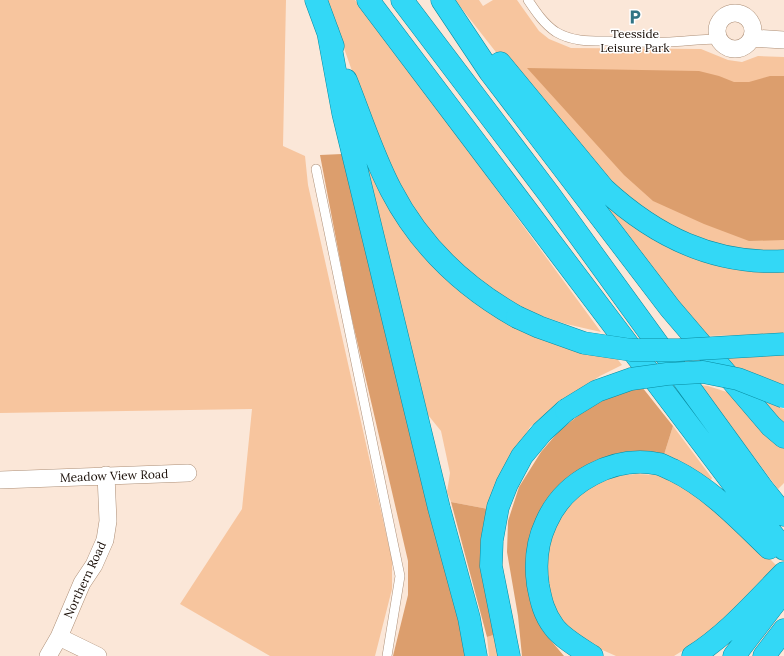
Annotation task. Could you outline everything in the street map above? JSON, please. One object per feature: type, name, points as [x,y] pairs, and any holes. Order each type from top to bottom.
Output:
[{"type":"highway","points":[[316,0],[380,168],[390,188],[414,228],[433,252],[460,278],[497,306],[538,327],[567,338],[600,346],[631,350],[679,350],[784,344]]},
{"type":"highway","points":[[368,0],[784,563]]},
{"type":"highway","points":[[402,0],[549,194],[763,489],[784,515]]},
{"type":"highway","points":[[442,0],[490,72],[670,308],[770,426],[784,438]]},
{"type":"highway","points":[[446,0],[502,65],[599,183],[624,207],[646,223],[670,237],[695,247],[721,255],[747,260],[784,261]]},
{"type":"highway","points":[[328,32],[344,121],[439,508],[469,618],[476,656]]},
{"type":"highway","points":[[509,656],[491,566],[492,540],[498,507],[507,484],[522,456],[542,432],[566,410],[597,391],[632,379],[667,374],[703,372],[738,379],[784,397]]},
{"type":"highway","points":[[592,656],[576,646],[554,628],[542,605],[537,576],[538,548],[546,522],[561,499],[581,481],[605,468],[632,463],[659,464],[681,474],[720,503],[751,519],[784,548]]},
{"type":"highway","points":[[693,656],[703,650],[727,630],[784,573]]},
{"type":"highway","points":[[734,656],[784,591]]},
{"type":"highway","points":[[764,656],[784,630]]},
{"type":"street","points":[[737,12],[751,21],[753,27],[752,38],[744,47],[739,49],[727,48],[719,39],[717,28],[722,18],[731,13],[737,12]]},
{"type":"street","points":[[752,38],[784,40]]},
{"type":"street","name":"Meadow View Road","points":[[0,480],[188,473]]},
{"type":"street","name":"Northern Road","points":[[48,656],[82,583],[94,565],[105,540],[108,521],[106,475]]},
{"type":"street","points":[[58,637],[98,656]]},
{"type":"lane","points":[[528,0],[544,22],[555,31],[581,41],[651,43],[698,39],[719,39]]},
{"type":"lane","points":[[316,169],[400,576],[387,656]]},
{"type":"shaded area","points":[[0,0],[286,0],[283,146],[305,156],[308,185],[392,560],[392,589],[375,656],[270,656],[180,604],[242,509],[252,409],[0,413]]},
{"type":"shaded area","points":[[327,0],[355,0],[447,122],[601,332],[566,324],[518,308],[487,290],[426,231],[376,139]]},
{"type":"shaded area","points":[[455,0],[479,0],[483,6],[493,0],[517,0],[539,31],[549,39],[571,48],[701,49],[728,60],[742,62],[758,56],[784,57],[784,251],[772,252],[703,243],[652,217],[624,196],[514,75]]},
{"type":"shaded area","points":[[527,68],[699,71],[719,76],[734,82],[749,82],[770,76],[784,76],[784,240],[749,241],[704,224],[653,201],[624,175]]},
{"type":"shaded area","points":[[354,126],[451,282],[612,352],[622,365],[600,376],[560,402],[530,427],[497,483],[488,509],[451,502],[447,492],[450,473],[441,431],[428,415]]},
{"type":"shaded area","points":[[342,154],[469,656],[393,656],[408,595],[408,561],[348,302],[320,155]]},
{"type":"shaded area","points":[[591,190],[612,211],[668,248],[719,264],[784,269],[784,334],[705,336]]},
{"type":"shaded area","points":[[784,352],[784,385],[722,364],[718,355]]},
{"type":"shaded area","points":[[700,385],[730,393],[784,448],[784,483],[778,489]]},
{"type":"shaded area","points":[[642,387],[673,426],[663,458],[640,454],[537,520],[526,559],[530,598],[542,630],[564,656],[522,656],[518,616],[507,552],[508,521],[519,487],[541,452],[559,431],[589,407],[615,394]]},
{"type":"shaded area","points":[[763,401],[784,409],[784,424],[771,412]]},
{"type":"shaded area","points":[[673,426],[712,478],[710,481],[663,458]]},
{"type":"shaded area","points":[[636,474],[659,475],[677,482],[744,533],[776,565],[708,635],[674,656],[616,656],[589,644],[566,630],[544,586],[544,564],[552,528],[567,506],[579,495],[593,486],[615,476]]},
{"type":"shaded area","points":[[451,502],[488,509],[500,633],[487,637]]},
{"type":"shaded area","points":[[500,633],[503,656],[489,656],[487,637]]},
{"type":"place","name":"Teesside Leisure Park","points":[[635,17]]}]
